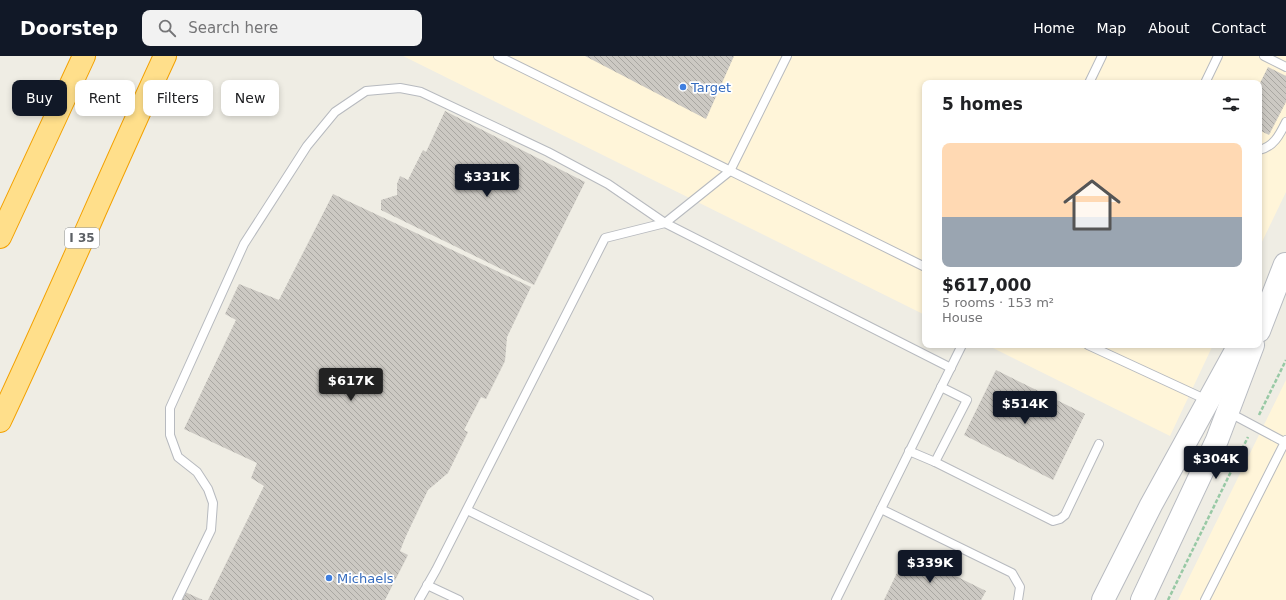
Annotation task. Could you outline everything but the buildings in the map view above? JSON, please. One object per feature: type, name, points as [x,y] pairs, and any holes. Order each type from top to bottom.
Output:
[{"type":"highway","points":[[0,237],[84,56]]},
{"type":"highway","name":"I 35","points":[[0,421],[35,346],[114,165],[165,56]]},
{"type":"main road","points":[[1262,305],[1285,263]]},
{"type":"main road","points":[[1262,323],[1285,263]]},
{"type":"main road","points":[[1142,600],[1217,440],[1218,406],[1238,348]]},
{"type":"main road","points":[[1104,600],[1151,506],[1218,406],[1251,348]]},
{"type":"lane","points":[[498,56],[922,266]]},
{"type":"lane","points":[[419,600],[467,510],[605,238],[665,223],[730,171],[787,56]]},
{"type":"lane","points":[[1092,80],[1102,56]]},
{"type":"lane","points":[[1206,80],[1218,56]]},
{"type":"lane","points":[[1264,56],[1286,67]]},
{"type":"lane","points":[[177,600],[211,530],[213,503],[208,489],[197,472],[178,456],[170,435],[170,408],[244,244],[307,146],[335,112],[366,91],[400,88],[421,92],[548,152],[608,184],[665,223],[951,368]]},
{"type":"lane","points":[[1262,150],[1265,149],[1278,138],[1286,122]]},
{"type":"lane","points":[[836,600],[961,348]]},
{"type":"lane","points":[[1094,348],[1218,406],[1286,442],[1206,600]]},
{"type":"lane","points":[[935,462],[966,400],[941,387]]},
{"type":"lane","points":[[909,451],[935,462],[1053,521],[1060,519],[1065,515],[1099,444]]},
{"type":"lane","points":[[881,509],[1012,573],[1020,587],[1018,600]]},
{"type":"lane","points":[[467,510],[649,600]]},
{"type":"lane","points":[[427,585],[459,600]]},
{"type":"path","points":[[1168,600],[1286,360]]},
{"type":"shaded area","points":[[403,56],[1286,56],[1286,192],[1262,242],[1262,80],[922,80],[922,314]]},
{"type":"shaded area","points":[[993,348],[1212,348],[1170,436]]},
{"type":"shaded area","points":[[1286,380],[1286,600],[1178,600]]},
{"type":"place","name":"Target","points":[[683,87]]},
{"type":"place","name":"Michaels","points":[[329,578]]}]
